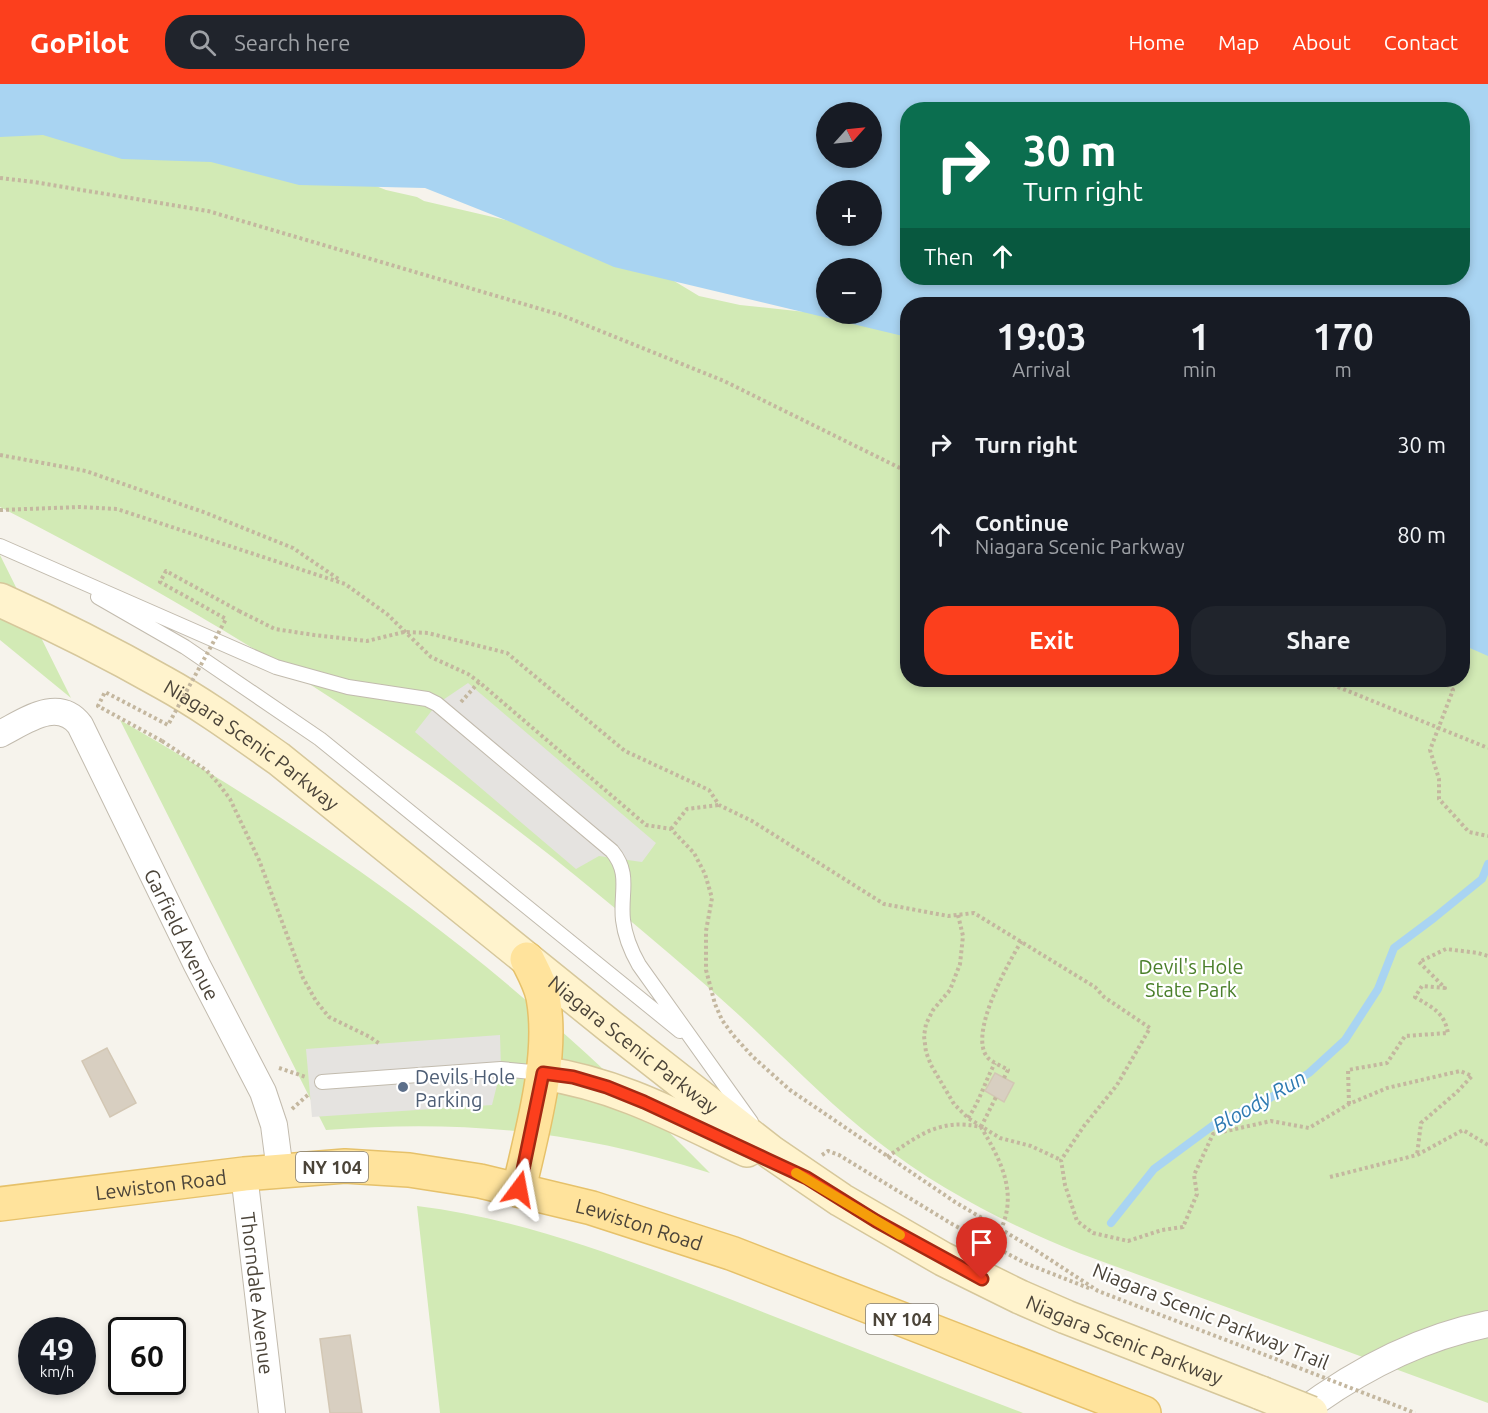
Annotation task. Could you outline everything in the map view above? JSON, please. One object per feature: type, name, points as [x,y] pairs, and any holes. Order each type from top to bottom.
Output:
[{"type":"main road","name":"Niagara Scenic Parkway","points":[[0,600],[166,683],[279,759],[772,1153],[807,1178],[903,1236],[1020,1297],[1311,1413]]},
{"type":"main road","points":[[519,1189],[543,1073],[545,1044],[543,996],[527,958]]},
{"type":"main road","points":[[543,1073],[590,1082],[624,1094],[807,1178]]},
{"type":"main road","name":"Lewiston Road","points":[[0,1204],[244,1174],[345,1166],[449,1175],[519,1189],[603,1211],[730,1253],[1144,1413]]},
{"type":"street","name":"Garfield Avenue","points":[[0,734],[40,714],[53,711],[60,711],[71,716],[80,725],[196,965],[268,1105],[274,1125],[280,1171]]},
{"type":"street","name":"Thorndale Avenue","points":[[244,1174],[272,1413]]},
{"type":"street","points":[[1300,1413],[1345,1381],[1383,1361],[1446,1335],[1488,1323]]},
{"type":"lane","points":[[0,546],[276,667],[348,687],[427,699],[437,704],[612,850],[619,859],[624,880],[622,918],[630,950],[772,1153]]},
{"type":"lane","points":[[31,559],[185,647],[320,739],[694,1042]]},
{"type":"lane","points":[[322,1082],[501,1070],[543,1073]]},
{"type":"path","points":[[0,178],[208,211],[561,315],[724,381],[900,468]]},
{"type":"path","points":[[0,455],[86,471],[206,513],[293,548],[387,614],[431,657],[468,674],[479,682],[646,825],[671,829],[687,809],[719,805]]},
{"type":"path","points":[[0,510],[80,507],[117,509],[345,584]]},
{"type":"path","points":[[380,1044],[329,1017],[316,1001],[303,978],[259,860],[230,799],[218,783],[206,770],[162,741],[98,706],[105,692],[168,725],[226,619],[160,582],[166,571],[275,629],[367,641],[404,632],[428,633],[507,653],[625,751],[709,790],[719,805],[752,821],[884,904],[948,916],[974,913],[1022,940],[1095,987],[1104,997],[1150,1028],[1117,1085],[1084,1126],[1061,1160],[1065,1185],[1077,1221],[1093,1233],[1128,1241],[1162,1230],[1183,1227],[1197,1194],[1194,1175],[1213,1134],[1271,1121],[1309,1128],[1350,1104],[1387,1089],[1460,1071],[1472,1076],[1421,1123],[1417,1155]]},
{"type":"path","points":[[450,715],[479,682]]},
{"type":"path","points":[[1338,687],[1488,748]]},
{"type":"path","points":[[1450,687],[1453,690],[1430,750],[1439,779],[1439,799],[1469,832],[1488,836]]},
{"type":"path","name":"Niagara Scenic Parkway Trail","points":[[671,829],[694,853],[710,890],[712,898],[706,931],[706,970],[722,1020],[752,1056],[790,1090],[955,1202],[1098,1291],[1415,1413]]},
{"type":"path","points":[[958,915],[963,936],[960,964],[950,990],[933,1010],[926,1024],[924,1036],[926,1052],[931,1065],[954,1104],[968,1118],[1000,1138],[1031,1146],[1061,1160]]},
{"type":"path","points":[[1004,1078],[1008,1070],[988,1058],[984,1050],[983,1036],[987,1013],[1004,970],[1022,940]]},
{"type":"path","points":[[1350,1104],[1348,1070],[1386,1063],[1405,1036],[1448,1034],[1445,1020],[1437,1010],[1415,997],[1422,986],[1445,988],[1419,962],[1446,949],[1488,956]]},
{"type":"path","points":[[244,1056],[322,1082],[274,1125]]},
{"type":"path","points":[[968,1118],[978,1102],[983,1085],[995,1063]]},
{"type":"path","points":[[981,1127],[996,1097]]},
{"type":"path","points":[[887,1157],[920,1134],[938,1126],[963,1123],[981,1127],[993,1147],[1008,1187],[1008,1209],[1001,1229]]},
{"type":"path","points":[[1330,1178],[1417,1155],[1463,1130],[1488,1146]]},
{"type":"path","points":[[807,1178],[821,1156],[828,1151],[839,1155],[962,1230],[1034,1267],[1098,1291]]},
{"type":"green space","name":"Devil's Hole State Park","points":[[22,124],[353,177],[424,201],[510,221],[636,258],[699,296],[740,305],[816,313],[816,324],[882,324],[882,315],[900,317],[900,687],[1470,687],[1470,615],[1488,627],[1488,1403],[1079,1253],[974,1204],[924,1175],[859,1126],[824,1096],[740,1016],[653,939],[458,785],[310,684],[235,637],[79,548],[0,507],[0,132]]},
{"type":"green space","points":[[0,555],[71,698],[0,640]]},
{"type":"green space","points":[[120,720],[296,828],[423,917],[560,1029],[710,1173],[613,1147],[520,1132],[426,1126],[326,1130]]},
{"type":"green space","points":[[417,1206],[500,1221],[618,1257],[1023,1413],[440,1413]]},
{"type":"shaded area","points":[[468,683],[656,843],[642,862],[599,856],[576,869],[415,732],[437,704]]},
{"type":"shaded area","name":"Devils Hole Parking","points":[[500,1035],[501,1069],[492,1105],[312,1117],[306,1049]]},
{"type":"water","points":[[0,84],[1488,84],[1488,656],[1470,648],[1470,297],[900,297],[900,335],[853,324],[882,324],[882,258],[816,258],[816,315],[614,267],[425,188],[299,185],[211,162],[122,159],[43,135],[0,137]]},
{"type":"building","points":[[107,1048],[136,1103],[110,1117],[82,1061]]},
{"type":"building","points":[[995,1073],[1014,1083],[1004,1102],[985,1091]]},
{"type":"building","points":[[350,1335],[362,1413],[330,1413],[320,1339]]},
{"type":"waterway","name":"Bloody Run","points":[[1111,1223],[1154,1169],[1215,1124],[1267,1100],[1309,1073],[1345,1040],[1378,989],[1394,948],[1482,879],[1488,864]]},
{"type":"slow traffic","points":[[796,1173],[900,1235]]},
{"type":"place","name":"Devils Hole Parking","points":[[403,1087]]},
{"type":"route","points":[[519,1189],[543,1073],[573,1077],[607,1087],[644,1102],[807,1178],[876,1221],[982,1279]]}]
